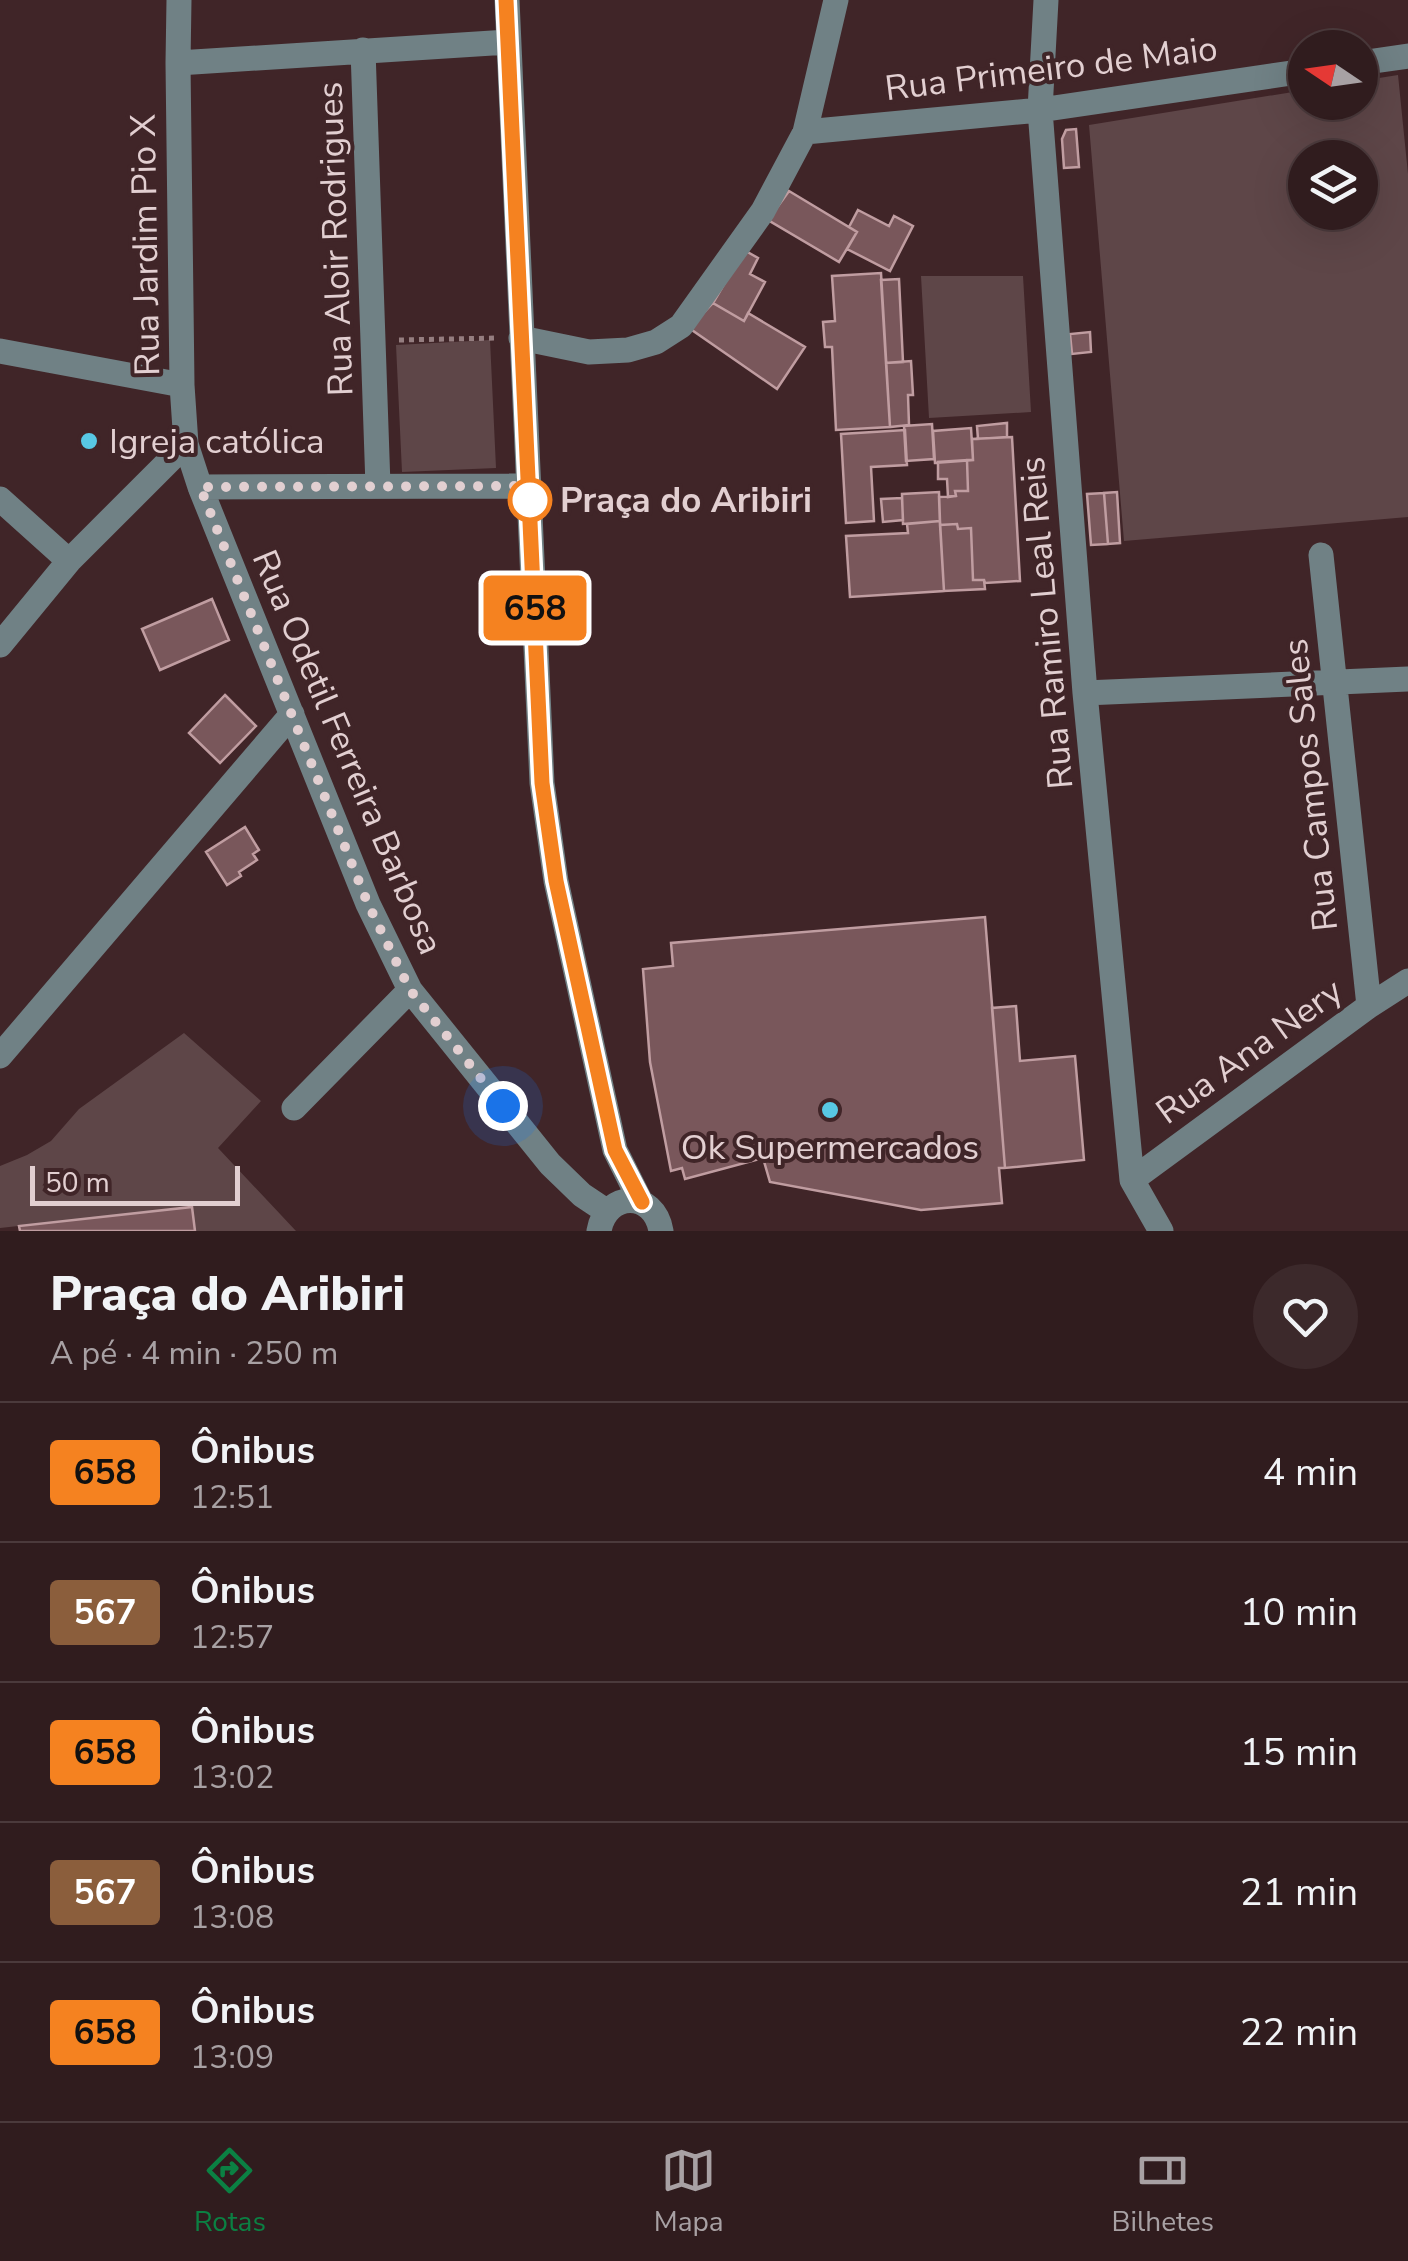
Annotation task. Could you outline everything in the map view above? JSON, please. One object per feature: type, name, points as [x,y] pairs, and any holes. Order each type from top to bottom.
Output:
[{"type":"street","name":"Rua Jardim Pio X","points":[[179,0],[182,384],[186,444],[200,487]]},
{"type":"street","points":[[506,0],[542,783],[556,881],[615,1150],[642,1202],[656,1214],[661,1231]]},
{"type":"street","points":[[521,338],[590,352],[628,350],[656,342],[681,326],[763,211],[805,132],[836,0]]},
{"type":"street","name":"Rua Ramiro Leal Reis","points":[[1046,0],[1040,110],[1085,693],[1132,1180],[1161,1231]]},
{"type":"street","points":[[178,62],[508,42]]},
{"type":"street","name":"Rua Aloir Rodrigues","points":[[363,50],[378,486]]},
{"type":"street","points":[[1378,60],[1408,56]]},
{"type":"street","name":"Rua Primeiro de Maio","points":[[805,132],[1040,110],[1288,74]]},
{"type":"street","points":[[0,352],[182,384]]},
{"type":"street","points":[[0,644],[69,561],[186,444]]},
{"type":"street","points":[[200,487],[530,486]]},
{"type":"street","name":"Rua Odetil Ferreira Barbosa","points":[[200,487],[368,904],[410,990],[550,1164],[606,1216]]},
{"type":"street","points":[[0,499],[69,561]]},
{"type":"street","name":"Rua Campos Sales","points":[[1321,555],[1369,1006]]},
{"type":"street","points":[[1085,693],[1408,679]]},
{"type":"street","points":[[0,1056],[292,714]]},
{"type":"street","name":"Rua Ana Nery","points":[[1132,1180],[1408,981]]},
{"type":"street","points":[[294,1108],[410,990]]},
{"type":"street","points":[[606,1216],[615,1150]]},
{"type":"street","points":[[606,1216],[622,1201],[642,1202]]},
{"type":"path","points":[[374,340],[521,338]]},
{"type":"shaded area","points":[[1398,75],[1408,174],[1408,517],[1124,541],[1089,125],[1288,93],[1288,120],[1378,120],[1378,78]]},
{"type":"shaded area","points":[[921,276],[1023,276],[1031,412],[929,418]]},
{"type":"shaded area","points":[[490,340],[496,468],[402,472],[396,345]]},
{"type":"shaded area","points":[[184,1033],[261,1101],[218,1148],[296,1231],[195,1231],[192,1207],[0,1228],[0,1166],[51,1141],[79,1109]]},
{"type":"building","points":[[1076,129],[1079,167],[1064,168],[1062,139],[1066,130]]},
{"type":"building","points":[[789,191],[857,232],[839,262],[768,220]]},
{"type":"building","points":[[858,210],[889,226],[894,216],[913,226],[890,271],[847,249],[857,232],[849,227]]},
{"type":"building","points":[[744,250],[758,258],[750,274],[765,282],[744,321],[713,303]]},
{"type":"building","points":[[881,273],[890,427],[836,430],[832,347],[825,347],[823,322],[835,321],[832,276]]},
{"type":"building","points":[[899,279],[903,362],[886,363],[881,280]]},
{"type":"building","points":[[713,303],[744,321],[748,313],[805,347],[777,389],[689,328]]},
{"type":"building","points":[[1090,332],[1091,352],[1072,354],[1070,334]]},
{"type":"building","points":[[911,361],[913,395],[908,395],[909,425],[890,427],[886,363]]},
{"type":"building","points":[[1007,423],[1007,437],[978,439],[977,426]]},
{"type":"building","points":[[932,424],[934,459],[906,461],[904,426]]},
{"type":"building","points":[[971,428],[973,460],[935,463],[933,431]]},
{"type":"building","points":[[905,430],[907,465],[871,467],[874,521],[846,523],[841,434]]},
{"type":"building","points":[[1012,437],[1020,581],[985,583],[973,580],[971,528],[940,525],[939,497],[968,491],[967,460],[973,460],[972,439]]},
{"type":"building","points":[[967,460],[968,491],[955,491],[956,496],[948,497],[947,479],[938,479],[938,462]]},
{"type":"building","points":[[939,492],[940,521],[903,524],[902,494]]},
{"type":"building","points":[[1117,492],[1120,543],[1108,544],[1104,493]]},
{"type":"building","points":[[1104,493],[1108,544],[1091,545],[1087,494]]},
{"type":"building","points":[[902,498],[903,520],[883,522],[881,499]]},
{"type":"building","points":[[940,521],[944,591],[850,597],[846,536],[908,533],[907,524]]},
{"type":"building","points":[[957,524],[958,529],[971,528],[973,580],[984,580],[985,589],[944,591],[940,525]]},
{"type":"building","points":[[212,599],[229,640],[160,670],[142,629]]},
{"type":"building","points":[[225,695],[256,726],[220,763],[189,733]]},
{"type":"building","points":[[245,827],[259,850],[253,854],[257,860],[227,885],[206,852]]},
{"type":"building","name":"Ok Supermercados","points":[[985,917],[1005,1168],[999,1168],[1002,1203],[921,1210],[770,1182],[763,1158],[685,1179],[682,1168],[671,1171],[650,1062],[643,969],[673,966],[671,943]]},
{"type":"building","points":[[1016,1006],[1020,1061],[1075,1056],[1084,1160],[1005,1168],[992,1008]]},
{"type":"building","points":[[192,1207],[195,1231],[20,1231],[19,1226]]},
{"type":"bus line","name":"658","points":[[506,0],[542,783],[556,881],[615,1150],[642,1202]]},
{"type":"place","name":"Igreja católica","points":[[89,441]]},
{"type":"place","name":"Praça do Aribiri","points":[[530,500]]},
{"type":"place","name":"Ok Supermercados","points":[[830,1110]]},
{"type":"route","points":[[503,1106],[410,990],[386,944],[200,487],[530,486],[530,500]]}]
